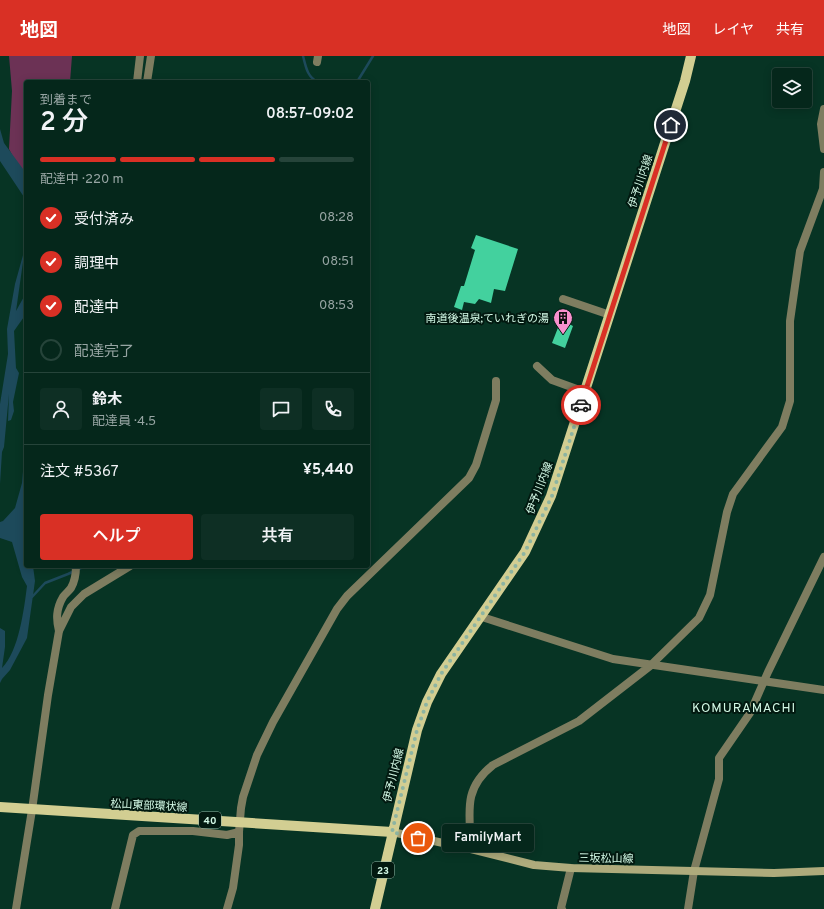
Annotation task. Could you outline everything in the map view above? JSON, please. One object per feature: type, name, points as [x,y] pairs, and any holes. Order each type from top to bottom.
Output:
[{"type":"main road","name":"伊予川内線","points":[[375,909],[417,730],[427,702],[441,674],[482,617],[525,552],[552,496],[685,81],[691,56]]},
{"type":"main road","name":"松山東部環状線","points":[[0,806],[239,827],[392,832]]},
{"type":"main road","name":"三坂松山線","points":[[392,832],[471,849],[534,865],[571,868],[694,871],[824,871]]},
{"type":"street","points":[[137,80],[140,56]]},
{"type":"street","points":[[148,80],[151,56]]},
{"type":"street","points":[[824,109],[821,124],[824,149]]},
{"type":"street","points":[[471,849],[470,802],[472,792],[482,773],[493,765],[579,721],[650,666],[699,618],[710,595],[727,512],[733,494],[782,427],[790,401],[790,321],[800,251],[823,189],[824,172]]},
{"type":"street","points":[[563,299],[610,315]]},
{"type":"street","points":[[536,366],[552,380],[585,392]]},
{"type":"street","points":[[228,909],[233,888],[239,845],[239,827],[243,797],[257,755],[273,722],[336,609],[347,596],[470,478],[476,465],[496,400],[496,381]]},
{"type":"street","points":[[688,909],[694,871],[719,779],[719,758],[750,713],[824,557]]},
{"type":"street","points":[[59,631],[57,611],[63,597],[71,588],[76,568]]},
{"type":"street","points":[[16,909],[30,809],[59,631],[71,607],[84,594],[127,568]]},
{"type":"street","points":[[482,617],[613,659],[650,666],[824,690]]},
{"type":"street","points":[[115,909],[133,835],[139,831],[193,831],[227,835],[239,827]]},
{"type":"street","points":[[562,909],[571,868]]},
{"type":"shaded area","points":[[9,56],[72,56],[70,80],[24,80],[24,178],[9,149],[12,91]]},
{"type":"water","points":[[0,129],[4,143],[24,170],[24,197],[0,161]]},
{"type":"water","points":[[24,252],[16,311],[24,297],[24,317],[14,331],[16,368],[19,373],[13,402],[14,411],[11,420],[8,421],[9,394],[0,484],[0,404],[8,354],[7,329],[15,284]]},
{"type":"water","points":[[24,460],[24,568],[33,568],[35,581],[27,638],[10,670],[0,683],[0,628],[5,631],[5,647],[2,668],[8,661],[17,641],[27,586],[22,577],[12,542],[0,538],[0,522],[3,521],[15,508],[22,483]]},
{"type":"building","points":[[476,235],[518,249],[505,291],[494,289],[491,303],[479,299],[475,304],[464,302],[462,310],[454,307],[461,286],[464,286],[475,250],[471,248]]},
{"type":"building","name":"南道後温泉;ていれぎの湯","points":[[561,320],[573,326],[565,348],[552,343]]},
{"type":"waterway","points":[[303,56],[306,68],[314,80]]},
{"type":"waterway","points":[[358,80],[373,56]]},
{"type":"waterway","points":[[32,597],[45,583],[81,568]]},
{"type":"way so far","points":[[418,838],[392,832],[417,730],[427,702],[441,674],[482,617],[525,552],[552,496],[581,405]]},
{"type":"place","name":"南道後温泉;ていれぎの湯","points":[[563,335]]},
{"type":"place","name":"FamilyMart","points":[[418,838]]},
{"type":"district","name":"KOMURAMACHI","points":[[744,707]]},
{"type":"route","points":[[581,405],[671,125]]}]
